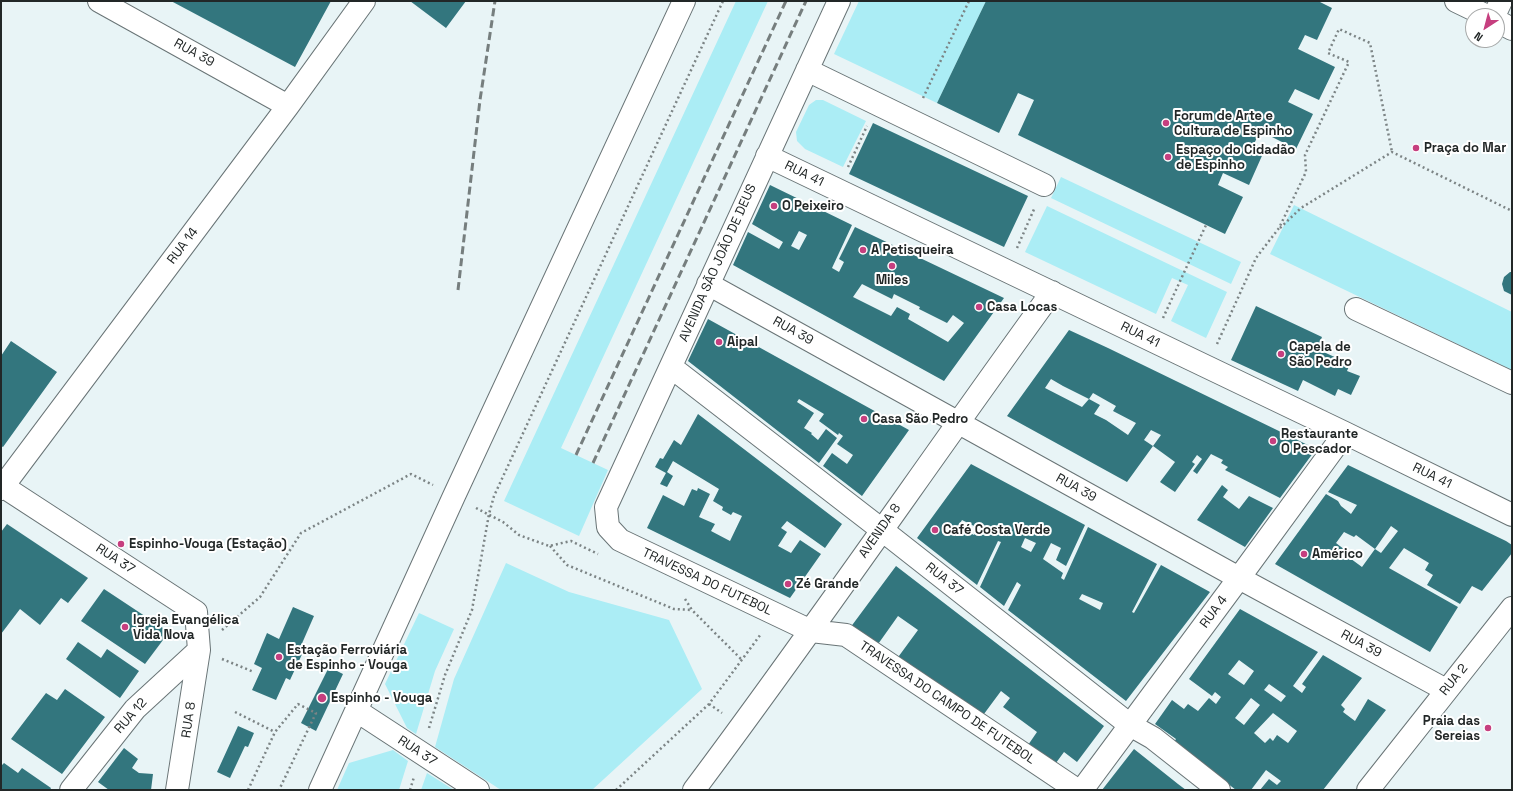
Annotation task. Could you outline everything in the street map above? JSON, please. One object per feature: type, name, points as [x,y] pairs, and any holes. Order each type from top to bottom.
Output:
[{"type":"street","name":"RUA 39","points":[[99,1],[288,106]]},
{"type":"street","name":"RUA 14","points":[[2,487],[288,106],[364,1]]},
{"type":"street","points":[[320,790],[454,496],[684,1]]},
{"type":"street","name":"AVENIDA SÃO JOÃO DE DEUS","points":[[608,527],[606,507],[839,1]]},
{"type":"street","points":[[1456,1],[1470,8]]},
{"type":"street","points":[[807,70],[913,120],[1044,185]]},
{"type":"street","name":"RUA 41","points":[[767,156],[1345,433],[1512,515]]},
{"type":"street","name":"RUA 39","points":[[708,284],[1239,578],[1446,690]]},
{"type":"street","name":"AVENIDA 8","points":[[694,790],[810,631],[1052,292]]},
{"type":"street","points":[[1356,309],[1512,383]]},
{"type":"street","name":"RUA 37","points":[[671,367],[882,530],[1130,725],[1153,738],[1219,790]]},
{"type":"street","name":"RUA 4","points":[[1082,790],[1345,433]]},
{"type":"street","name":"RUA 37","points":[[2,487],[196,612],[199,650]]},
{"type":"street","name":"TRAVESSA DO FUTEBOL","points":[[608,527],[620,540],[810,631]]},
{"type":"street","name":"RUA 2","points":[[1368,790],[1512,608]]},
{"type":"street","name":"TRAVESSA DO CAMPO DE FUTEBOL","points":[[810,631],[846,635],[1077,790]]},
{"type":"street","name":"RUA 12","points":[[71,790],[135,709],[199,650]]},
{"type":"street","name":"RUA 8","points":[[177,790],[199,650]]},
{"type":"street","name":"RUA 37","points":[[357,711],[478,790]]},
{"type":"path","points":[[410,790],[445,675],[472,610],[488,514],[494,496],[723,1]]},
{"type":"path","points":[[913,120],[969,1]]},
{"type":"path","points":[[1216,346],[1256,258],[1279,228],[1306,172],[1306,155],[1349,62],[1328,53],[1339,29],[1370,43],[1392,152]]},
{"type":"path","points":[[837,190],[878,104]]},
{"type":"path","points":[[1392,152],[1512,211]]},
{"type":"path","points":[[1279,228],[1301,208],[1392,152]]},
{"type":"path","points":[[1010,272],[1016,257],[1017,246],[1044,185]]},
{"type":"path","points":[[1162,319],[1206,224]]},
{"type":"path","points":[[254,672],[199,650],[260,597],[301,533],[411,474],[503,522],[519,535],[549,546],[567,565],[674,609],[692,610]]},
{"type":"path","points":[[549,546],[571,541],[604,558]]},
{"type":"path","points":[[681,594],[692,610],[742,660]]},
{"type":"path","points":[[616,790],[709,704],[775,614]]},
{"type":"path","points":[[248,790],[276,732],[298,704],[316,713],[279,790]]},
{"type":"path","points":[[236,712],[276,732]]},
{"type":"shaded area","points":[[736,1],[768,1],[561,448],[608,470],[579,536],[504,501]]},
{"type":"shaded area","points":[[859,1],[986,1],[937,103],[834,54]]},
{"type":"shaded area","points":[[816,100],[823,100],[866,121],[843,167],[805,149],[797,141],[796,132],[809,105]]},
{"type":"shaded area","points":[[1061,177],[1241,262],[1231,284],[1051,198]]},
{"type":"shaded area","points":[[1294,205],[1512,312],[1512,370],[1270,254]]},
{"type":"shaded area","points":[[1047,206],[1227,292],[1206,338],[1171,321],[1188,285],[1172,278],[1156,314],[1025,252]]},
{"type":"shaded area","points":[[506,563],[569,592],[669,620],[702,689],[592,790],[501,790],[435,747],[454,679]]},
{"type":"shaded area","points":[[419,613],[454,629],[435,671],[416,734],[407,728],[385,684]]},
{"type":"shaded area","points":[[393,750],[408,761],[399,790],[337,790],[349,763]]},
{"type":"shaded area","points":[[427,773],[454,790],[421,790]]},
{"type":"building","points":[[171,1],[331,1],[295,67]]},
{"type":"building","points":[[410,1],[466,1],[446,28]]},
{"type":"building","name":"Forum de Arte e Cultura de Espinho","points":[[986,1],[1318,1],[1332,8],[1317,40],[1305,35],[1298,49],[1335,67],[1319,100],[1295,89],[1288,102],[1313,114],[1296,149],[1260,131],[1254,144],[1265,149],[1249,185],[1223,173],[1218,185],[1243,197],[1225,234],[1018,135],[1034,100],[1018,93],[999,133],[937,103]]},
{"type":"building","points":[[873,123],[1028,196],[1004,247],[849,174]]},
{"type":"building","points":[[770,185],[852,225],[832,268],[839,272],[844,262],[839,259],[855,227],[1004,298],[944,381],[733,265],[748,232],[779,249],[783,242],[752,224]],"holes":[[[799,231],[807,235],[799,250],[791,246]],[[862,284],[892,299],[894,294],[947,323],[953,315],[964,323],[948,342],[908,319],[910,314],[897,307],[891,316],[853,297]]]},
{"type":"building","points":[[1512,272],[1512,295],[1504,291],[1502,284],[1504,277]]},
{"type":"building","name":"Capela de São Pedro","points":[[1256,306],[1322,337],[1317,349],[1350,364],[1347,371],[1360,376],[1351,395],[1338,389],[1335,396],[1303,380],[1298,391],[1231,360]]},
{"type":"building","points":[[708,319],[909,430],[862,496],[823,466],[832,453],[847,464],[853,455],[837,444],[843,436],[839,433],[838,435],[819,421],[824,414],[799,399],[797,402],[814,413],[804,428],[812,433],[811,434],[818,440],[826,429],[837,438],[819,463],[688,361]]},
{"type":"building","points":[[1069,330],[1316,449],[1280,498],[1225,470],[1228,467],[1221,463],[1223,460],[1211,454],[1197,474],[1193,471],[1202,459],[1197,455],[1192,462],[1195,464],[1175,492],[1160,482],[1175,462],[1153,446],[1127,482],[1007,416]],"holes":[[[1051,379],[1089,399],[1082,407],[1045,388]],[[1093,393],[1116,406],[1113,411],[1136,423],[1128,435],[1106,420],[1094,414],[1100,405],[1089,399]],[[1151,430],[1161,435],[1153,446],[1144,440]]]},
{"type":"building","points":[[11,341],[57,372],[3,447],[1,446],[1,356]]},
{"type":"building","points":[[698,414],[842,524],[825,548],[787,521],[781,528],[787,532],[778,546],[791,553],[800,540],[821,554],[790,598],[647,528],[663,495],[684,506],[692,489],[697,491],[698,488],[710,494],[699,517],[715,524],[711,531],[730,541],[742,516],[733,512],[731,515],[722,510],[723,507],[713,501],[719,489],[673,461],[667,472],[673,476],[667,487],[660,484],[666,473],[655,467],[660,458],[663,459],[674,440],[681,445]]},
{"type":"building","points":[[971,464],[1085,525],[1066,566],[1056,560],[1061,548],[1051,543],[1043,559],[1063,573],[1061,578],[1064,580],[1088,527],[1157,564],[1132,612],[1134,613],[1161,565],[1210,592],[1126,701],[1008,610],[1021,585],[1017,582],[1004,606],[980,587],[1001,542],[998,541],[977,585],[917,538]],"holes":[[[962,520],[978,528],[974,535],[958,527]],[[1025,538],[1036,543],[1031,552],[1021,547]],[[1082,594],[1103,603],[1100,610],[1079,599]]]},
{"type":"building","points":[[1348,465],[1506,541],[1512,545],[1512,553],[1482,591],[1472,586],[1460,604],[1427,585],[1433,575],[1425,570],[1429,563],[1404,548],[1389,568],[1458,607],[1430,652],[1275,564],[1326,494],[1338,501],[1341,506],[1351,514],[1357,505],[1328,492]],"holes":[[[1391,526],[1398,531],[1381,553],[1375,549]],[[1344,532],[1354,537],[1356,535],[1375,549],[1362,567],[1343,553],[1345,550],[1336,543]]]},
{"type":"building","points":[[1222,485],[1228,490],[1223,497],[1239,509],[1249,496],[1273,508],[1245,547],[1197,520]]},
{"type":"building","points":[[7,524],[88,578],[68,603],[61,598],[40,625],[20,609],[1,634],[1,532]]},
{"type":"building","points":[[896,566],[1104,726],[1077,762],[1064,752],[1053,767],[1026,748],[1037,732],[1003,707],[1010,698],[1001,691],[981,718],[896,660],[918,630],[898,616],[876,647],[850,628]]},
{"type":"building","name":"Igreja Evangélica Vida Nova","points":[[104,589],[169,632],[145,664],[81,621]]},
{"type":"building","name":"Estação Ferroviária de Espinho - Vouga","points":[[293,607],[314,616],[300,648],[304,650],[290,680],[286,678],[276,700],[252,690],[262,668],[254,664],[267,633],[279,639]]},
{"type":"building","points":[[1240,609],[1318,652],[1293,686],[1302,693],[1306,687],[1302,684],[1323,655],[1362,678],[1341,705],[1345,709],[1343,712],[1355,721],[1368,699],[1386,710],[1323,790],[1260,790],[1269,779],[1277,785],[1281,781],[1266,770],[1251,790],[1236,790],[1174,742],[1176,739],[1155,724],[1172,700],[1184,709],[1188,704],[1198,711],[1209,698],[1216,704],[1221,697],[1215,692],[1212,696],[1189,679]],"holes":[[[1239,660],[1254,671],[1244,685],[1228,674]],[[1269,684],[1286,696],[1281,702],[1264,690]],[[1251,698],[1260,705],[1244,725],[1235,718]],[[1273,713],[1297,731],[1288,743],[1277,735],[1273,741],[1270,738],[1265,743],[1254,733]]]},
{"type":"building","points":[[78,642],[101,658],[107,649],[139,671],[120,698],[66,659]]},
{"type":"building","points":[[329,667],[343,674],[316,731],[301,723]]},
{"type":"building","points":[[65,689],[105,717],[62,774],[11,739],[46,693],[57,700]]},
{"type":"building","points":[[238,726],[254,733],[248,747],[245,746],[230,778],[217,772]]},
{"type":"building","points":[[124,748],[138,759],[132,768],[139,773],[153,774],[151,790],[109,790],[98,782]]},
{"type":"building","points":[[1134,749],[1178,784],[1186,790],[1102,790]]},
{"type":"building","points":[[4,763],[18,773],[22,768],[51,788],[50,790],[1,790],[1,766]]},
{"type":"railway","points":[[458,290],[480,100],[495,1]]},
{"type":"railway","points":[[576,455],[786,1]]},
{"type":"railway","points":[[593,463],[806,1]]},
{"type":"place","name":"Forum de Arte e Cultura de Espinho","points":[[1166,123]]},
{"type":"place","name":"Praça do Mar","points":[[1416,148]]},
{"type":"place","name":"Espaço do Cidadão de Espinho","points":[[1168,157]]},
{"type":"place","name":"O Peixeiro","points":[[774,206]]},
{"type":"place","name":"A Petisqueira","points":[[863,250]]},
{"type":"place","name":"Miles","points":[[892,266]]},
{"type":"place","name":"Casa Locas","points":[[979,307]]},
{"type":"place","name":"Aipal","points":[[719,342]]},
{"type":"place","name":"Capela de São Pedro","points":[[1281,354]]},
{"type":"place","name":"Casa São Pedro","points":[[864,419]]},
{"type":"place","name":"Restaurante O Pescador","points":[[1273,441]]},
{"type":"place","name":"Café Costa Verde","points":[[935,530]]},
{"type":"place","name":"Espinho-Vouga (Estação)","points":[[121,544]]},
{"type":"place","name":"Américo","points":[[1304,554]]},
{"type":"place","name":"Zé Grande","points":[[788,584]]},
{"type":"place","name":"Igreja Evangélica Vida Nova","points":[[125,627]]},
{"type":"place","name":"Estação Ferroviária de Espinho - Vouga","points":[[279,657]]},
{"type":"place","name":"Espinho - Vouga","points":[[322,698]]},
{"type":"place","name":"Praia das Sereias","points":[[1488,728]]}]
